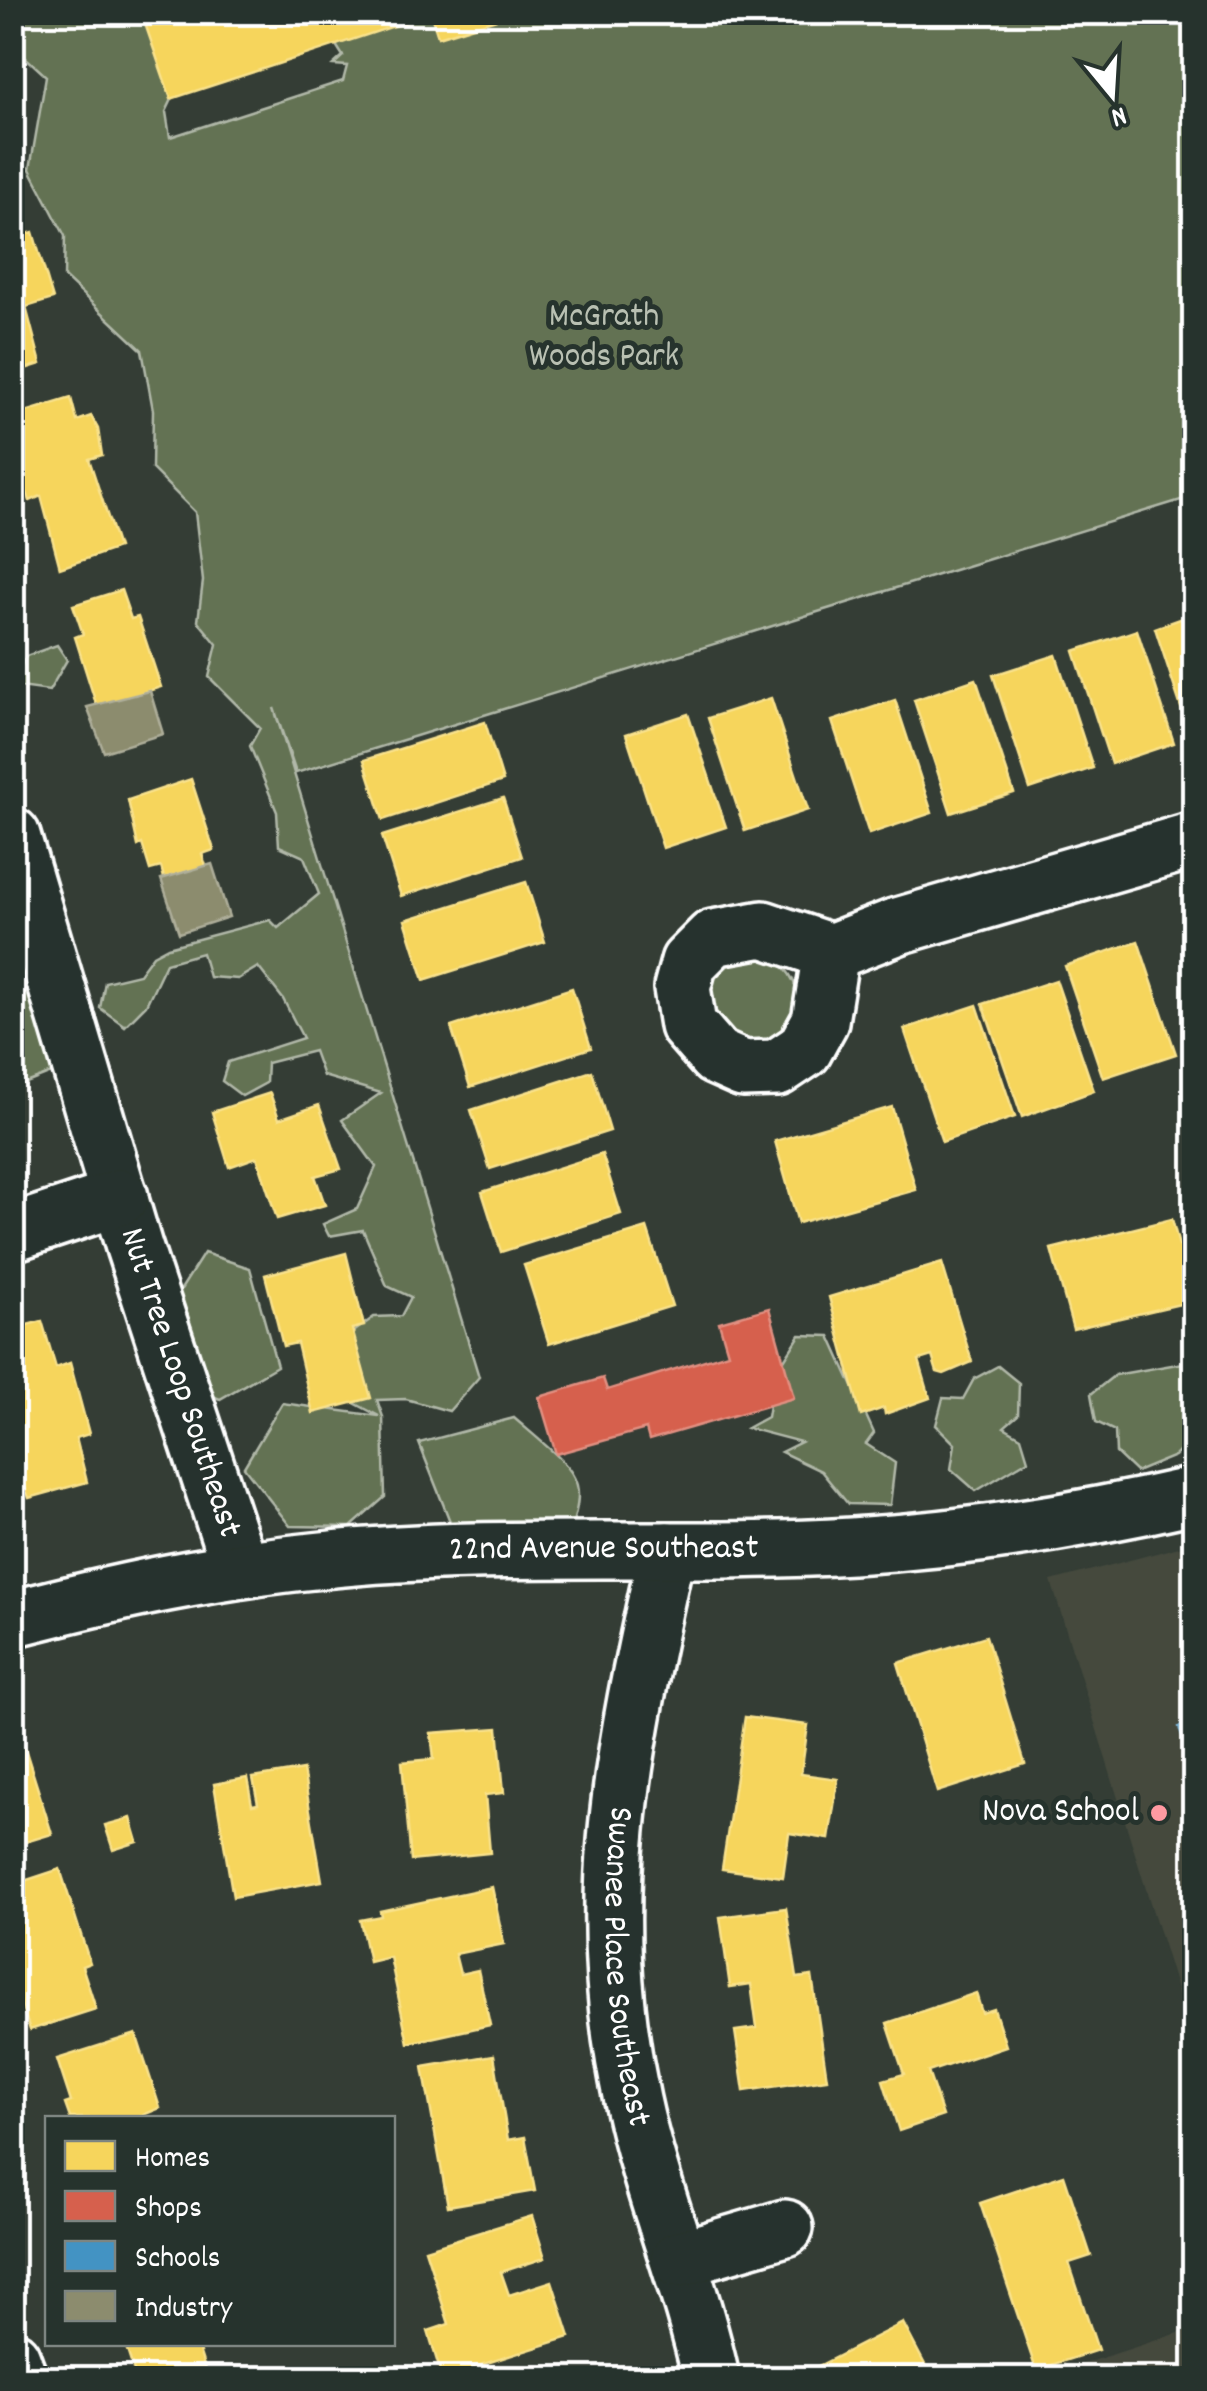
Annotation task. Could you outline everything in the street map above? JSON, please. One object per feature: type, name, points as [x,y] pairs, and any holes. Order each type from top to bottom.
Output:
[{"type":"street","name":"Nut Tree Loop Southeast","points":[[12,836],[120,1197],[240,1569]]},
{"type":"street","points":[[831,952],[898,926],[1194,840]]},
{"type":"street","name":"Nut Tree Loop Southeast","points":[[12,1233],[120,1197]]},
{"type":"street","name":"22nd Avenue Southeast","points":[[12,1618],[150,1584],[240,1569],[420,1553],[850,1546],[985,1535],[1194,1495]]},
{"type":"street","name":"Swanee Place Southeast","points":[[667,1550],[622,1764],[610,1868],[612,1949],[626,2068],[644,2152],[680,2259],[711,2378]]},
{"type":"street","points":[[680,2259],[785,2228]]},
{"type":"street","points":[[12,2359],[19,2378]]},
{"type":"shaded area","name":"Nova School","points":[[1194,1543],[1194,2045],[1051,1581]]},
{"type":"shaded area","points":[[1194,2328],[1194,2378],[1040,2378]]},
{"type":"green space","name":"McGrath Woods Park","points":[[518,12],[1194,13],[1194,496],[296,773],[274,708],[479,1377],[449,1411],[406,1399],[377,1400],[383,1417],[385,1497],[351,1527],[290,1526],[244,1467],[282,1403],[379,1416],[341,1396],[337,1344],[374,1317],[401,1316],[411,1297],[387,1286],[363,1230],[329,1236],[323,1224],[357,1209],[376,1167],[342,1120],[381,1093],[323,1076],[314,1051],[267,1063],[266,1083],[242,1096],[222,1081],[228,1062],[303,1038],[283,999],[258,967],[238,979],[209,977],[202,953],[166,963],[146,1005],[125,1026],[100,1008],[105,982],[139,974],[153,955],[168,947],[270,920],[278,928],[319,894],[304,857],[279,846],[277,812],[250,746],[260,728],[209,677],[217,644],[198,621],[203,581],[195,512],[152,469],[153,410],[142,350],[64,277],[65,236],[30,169],[46,76],[13,46],[13,13],[164,13],[176,91],[166,112],[170,137],[343,81],[347,66],[333,65],[343,56],[336,45],[404,13],[515,13],[515,20]]},
{"type":"green space","points":[[57,645],[67,660],[49,691],[13,686],[26,656]]},
{"type":"green space","points":[[12,911],[55,914],[75,947],[42,973],[64,1068],[24,1084],[13,1082]]},
{"type":"green space","points":[[744,955],[762,955],[778,962],[790,974],[797,999],[790,1024],[778,1036],[762,1043],[744,1043],[728,1036],[716,1024],[709,1008],[709,990],[716,974],[728,962]]},
{"type":"green space","points":[[204,1253],[250,1268],[277,1366],[220,1399],[158,1373],[171,1305]]},
{"type":"green space","points":[[1194,1314],[1194,1436],[1175,1456],[1136,1472],[1116,1453],[1115,1431],[1096,1422],[1091,1394],[1115,1375],[1189,1362],[1188,1330]]},
{"type":"green space","points":[[800,1335],[830,1336],[874,1433],[866,1444],[895,1463],[890,1505],[848,1504],[821,1471],[781,1452],[801,1442],[747,1428],[767,1417],[774,1376]]},
{"type":"green space","points":[[998,1366],[1019,1383],[1018,1415],[1004,1427],[1021,1437],[1028,1460],[976,1491],[951,1469],[955,1444],[936,1425],[943,1398],[963,1399],[974,1379]]},
{"type":"green space","points":[[514,1418],[558,1456],[577,1484],[575,1517],[556,1572],[453,1529],[419,1443]]},
{"type":"building: Homes","points":[[421,12],[422,17],[171,99],[142,15]]},
{"type":"building: Homes","points":[[430,12],[498,12],[500,18],[438,37]]},
{"type":"building: Homes","points":[[19,205],[27,234],[33,232],[53,299],[26,307],[41,364],[12,373],[12,207]]},
{"type":"building: Homes","points":[[71,398],[77,421],[91,416],[98,429],[102,455],[89,459],[118,548],[60,568],[41,496],[30,501],[12,451],[19,446],[12,416]]},
{"type":"building: Homes","points":[[121,590],[131,619],[138,617],[161,687],[97,707],[75,637],[83,634],[73,605]]},
{"type":"building: Homes","points":[[1194,614],[1194,740],[1192,741],[1155,628]]},
{"type":"building: Homes","points":[[1137,630],[1174,743],[1111,764],[1074,651]]},
{"type":"building: Homes","points":[[1056,655],[1093,768],[1030,789],[993,675]]},
{"type":"building: Homes","points":[[976,679],[1014,793],[951,813],[914,700]]},
{"type":"building: Homes","points":[[771,698],[808,810],[745,831],[708,718]]},
{"type":"building: Homes","points":[[895,700],[932,813],[869,834],[832,721]]},
{"type":"building: Homes","points":[[688,714],[726,827],[663,848],[626,734]]},
{"type":"building: Homes","points":[[485,722],[503,781],[383,820],[364,760]]},
{"type":"building: Homes","points":[[191,779],[214,850],[202,854],[206,866],[164,878],[161,867],[150,870],[142,844],[138,846],[128,800]]},
{"type":"building: Homes","points":[[503,798],[522,857],[401,896],[382,836]]},
{"type":"building: Homes","points":[[526,882],[545,942],[424,980],[405,920]]},
{"type":"building: Homes","points":[[1138,941],[1176,1054],[1103,1078],[1065,966]]},
{"type":"building: Homes","points":[[1056,980],[1094,1091],[1022,1117],[983,1004]]},
{"type":"building: Homes","points":[[572,988],[591,1048],[470,1087],[451,1027]]},
{"type":"building: Homes","points":[[977,1005],[1015,1117],[942,1142],[904,1029]]},
{"type":"building: Homes","points":[[592,1071],[610,1131],[490,1169],[471,1110]]},
{"type":"building: Homes","points":[[270,1093],[279,1119],[319,1105],[341,1169],[315,1176],[325,1205],[277,1219],[257,1157],[229,1167],[212,1112]]},
{"type":"building: Homes","points":[[892,1107],[916,1190],[798,1223],[775,1141]]},
{"type":"building: Homes","points":[[602,1154],[621,1214],[501,1252],[482,1192]]},
{"type":"building: Homes","points":[[1172,1219],[1179,1246],[1186,1244],[1194,1271],[1187,1274],[1193,1301],[1073,1329],[1051,1249]]},
{"type":"building: Homes","points":[[647,1228],[672,1306],[549,1344],[524,1265]]},
{"type":"building: Homes","points":[[346,1253],[364,1326],[352,1329],[371,1398],[313,1413],[297,1343],[283,1346],[265,1275]]},
{"type":"building: Homes","points":[[942,1263],[972,1362],[944,1374],[937,1372],[932,1356],[919,1360],[930,1398],[885,1414],[884,1408],[861,1416],[829,1297]]},
{"type":"building: Homes","points":[[42,1321],[56,1368],[70,1363],[89,1434],[76,1438],[87,1482],[29,1498],[12,1454],[12,1329]]},
{"type":"building: Homes","points":[[986,1636],[1025,1764],[937,1792],[898,1663]]},
{"type":"building: Homes","points":[[12,1707],[52,1834],[12,1846]]},
{"type":"building: Homes","points":[[745,1717],[808,1725],[801,1774],[838,1779],[829,1839],[789,1833],[783,1877],[722,1869]]},
{"type":"building: Homes","points":[[498,1728],[504,1793],[485,1795],[490,1853],[411,1861],[402,1762],[434,1759],[431,1733]]},
{"type":"building: Homes","points":[[303,1770],[322,1881],[233,1897],[214,1784],[247,1778],[252,1805],[258,1804],[253,1778]]},
{"type":"building: Homes","points":[[131,1818],[138,1842],[113,1850],[105,1825]]},
{"type":"building: Homes","points":[[60,1869],[90,1963],[82,1966],[96,2009],[30,2030],[12,1977],[12,1885]]},
{"type":"building: Homes","points":[[492,1887],[504,1944],[455,1954],[460,1974],[478,1970],[490,2025],[408,2043],[390,1957],[369,1962],[360,1920],[381,1916],[380,1911]]},
{"type":"building: Homes","points":[[786,1908],[797,1978],[812,1976],[827,2079],[744,2091],[735,2031],[757,2028],[751,1984],[730,1987],[720,1917]]},
{"type":"building: Homes","points":[[976,1993],[982,2013],[994,2009],[1006,2046],[928,2072],[943,2116],[899,2131],[883,2080],[904,2074],[887,2023]]},
{"type":"building: Homes","points":[[136,2034],[160,2108],[141,2116],[69,2116],[65,2104],[71,2102],[57,2059]]},
{"type":"building: Homes","points":[[494,2055],[508,2140],[525,2137],[535,2191],[448,2206],[423,2067]]},
{"type":"building: Homes","points":[[1064,2175],[1091,2256],[1069,2263],[1098,2350],[1036,2370],[980,2203]]},
{"type":"building: Homes","points":[[532,2216],[545,2258],[501,2272],[509,2295],[552,2281],[570,2337],[474,2367],[478,2378],[447,2378],[446,2373],[441,2374],[428,2331],[449,2324],[425,2249]]},
{"type":"building: Homes","points":[[903,2323],[932,2378],[813,2378],[809,2371]]},
{"type":"building: Homes","points":[[126,2346],[198,2346],[205,2369],[174,2378],[136,2378]]},
{"type":"building: Shops","points":[[769,1308],[794,1398],[649,1440],[646,1429],[556,1454],[539,1397],[603,1378],[607,1390],[728,1353],[719,1322]]},
{"type":"building: Schools","points":[[1194,1716],[1194,1776],[1179,1727]]},
{"type":"building: Industry","points":[[150,691],[163,734],[104,752],[87,707]]},
{"type":"building: Industry","points":[[212,864],[229,917],[179,933],[161,879]]},
{"type":"place","name":"Nova School","points":[[1159,1813]]}]
